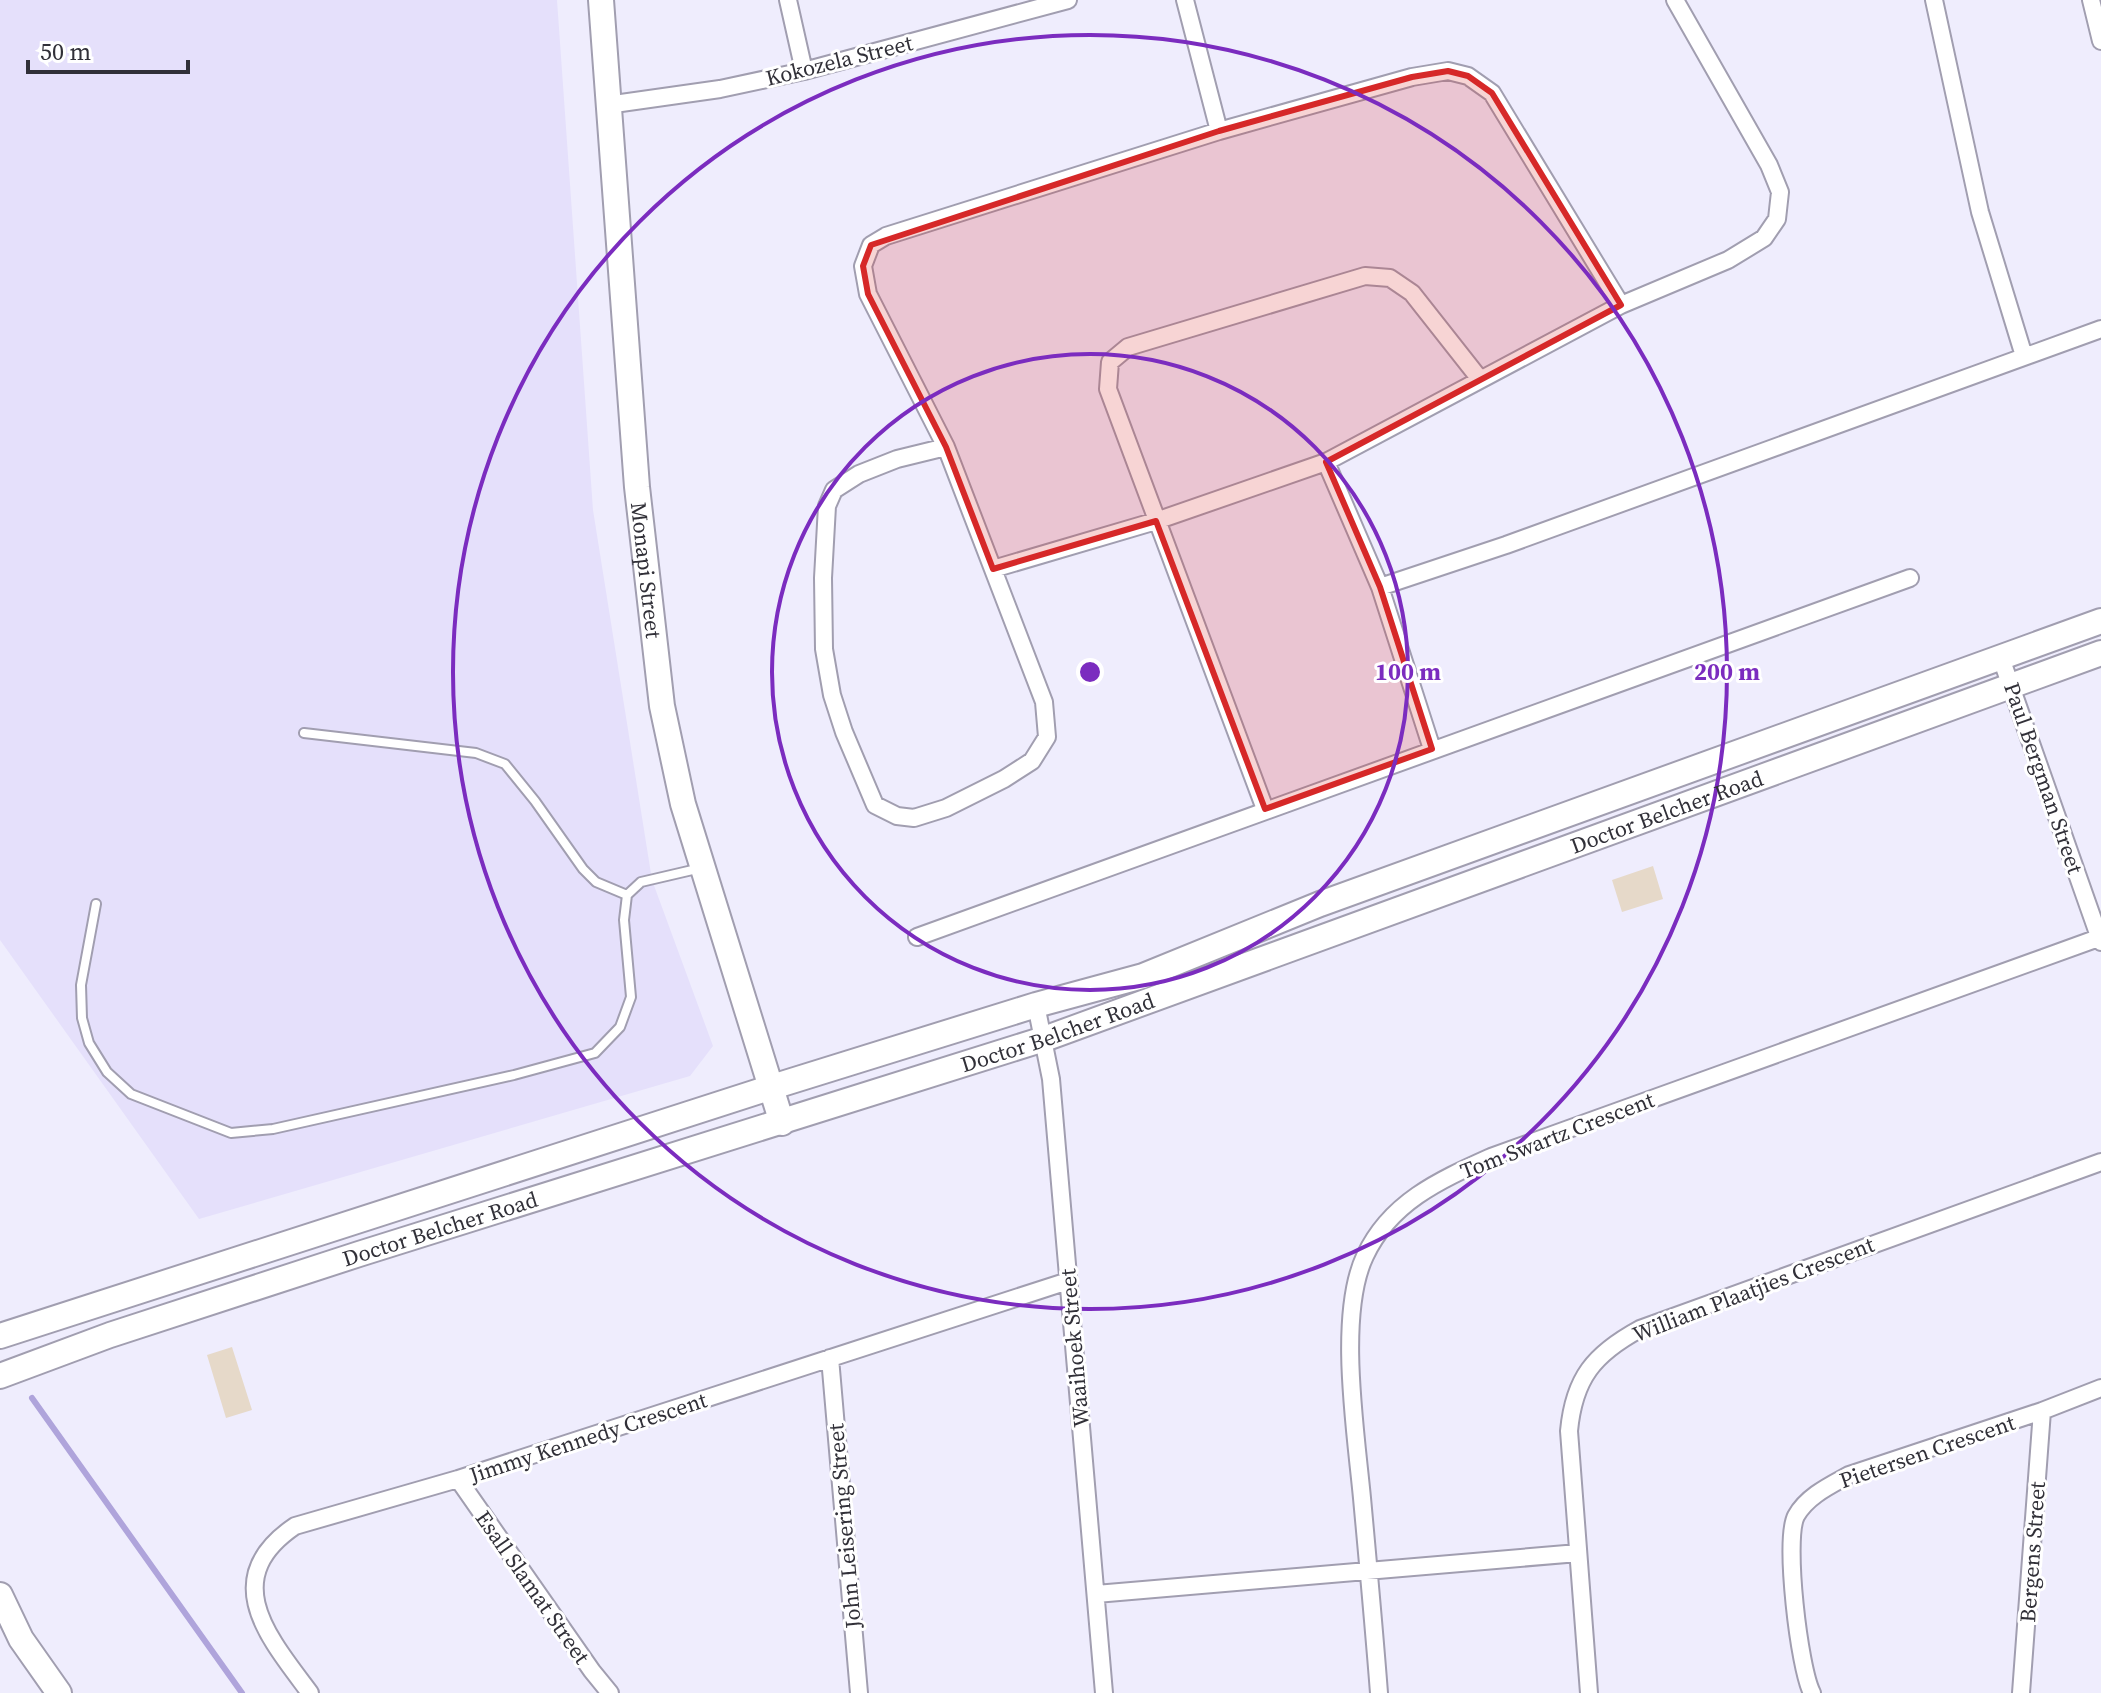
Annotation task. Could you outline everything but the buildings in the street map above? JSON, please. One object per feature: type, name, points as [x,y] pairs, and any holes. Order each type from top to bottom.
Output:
[{"type":"main road","name":"Monapi Street","points":[[601,0],[637,487],[662,706],[683,804],[782,1123]]},
{"type":"main road","name":"Doctor Belcher Road","points":[[0,1336],[769,1088],[1036,1005],[1143,976],[1320,904],[2101,621]]},
{"type":"main road","name":"Doctor Belcher Road","points":[[0,1376],[110,1335],[359,1254],[1044,1039],[2101,653]]},
{"type":"main road","points":[[0,1595],[51,1691]]},
{"type":"street","points":[[788,0],[804,71]]},
{"type":"street","name":"Kokozela Street","points":[[607,105],[720,89],[804,71],[1068,0]]},
{"type":"street","points":[[1185,0],[1219,131]]},
{"type":"street","points":[[993,569],[1156,521],[1326,462],[1621,305],[1728,260],[1764,238],[1777,219],[1780,192],[1769,165],[1675,0]]},
{"type":"street","points":[[1934,0],[1980,212],[2024,356]]},
{"type":"street","points":[[2091,0],[2101,41]]},
{"type":"street","points":[[946,447],[897,459],[859,474],[834,490],[827,506],[823,578],[824,649],[832,695],[875,805],[897,816],[914,818],[938,811],[1004,779],[1032,761],[1047,737],[1044,702],[946,447],[868,294],[863,266],[871,245],[886,236],[1219,131],[1412,77],[1448,71],[1468,76],[1492,93],[1621,305]]},
{"type":"street","points":[[1265,809],[1108,389],[1110,362],[1128,347],[1365,276],[1390,278],[1412,293],[1479,378]]},
{"type":"street","points":[[1380,587],[1506,545],[2101,329]]},
{"type":"street","points":[[1326,462],[1380,587],[1432,749]]},
{"type":"street","points":[[917,937],[1910,578]]},
{"type":"street","name":"Paul Bergman Street","points":[[2001,658],[2100,939]]},
{"type":"street","name":"Tom Swartz Crescent","points":[[1379,1693],[1353,1397],[1353,1295],[1365,1254],[1389,1219],[1408,1201],[1435,1183],[1491,1157],[2100,939]]},
{"type":"street","name":"Waaihoek Street","points":[[1036,1005],[1051,1079],[1104,1693]]},
{"type":"street","name":"William Plaatjies Crescent","points":[[1589,1693],[1569,1431],[1572,1403],[1580,1382],[1596,1359],[1621,1339],[1640,1329],[2101,1162]]},
{"type":"street","name":"Jimmy Kennedy Crescent","points":[[310,1693],[269,1636],[257,1609],[255,1587],[266,1553],[278,1537],[295,1526],[458,1479],[1068,1281]]},
{"type":"street","name":"John Leisering Street","points":[[830,1358],[859,1693]]},
{"type":"street","name":"Pietersen Crescent","points":[[1812,1693],[1803,1670],[1791,1540],[1795,1517],[1809,1500],[1849,1475],[2042,1411],[2101,1388]]},
{"type":"street","name":"Bergens Street","points":[[2021,1693],[2042,1411]]},
{"type":"street","name":"Esall Slamat Street","points":[[458,1479],[610,1693]]},
{"type":"street","points":[[1096,1594],[1578,1553]]},
{"type":"lane","points":[[304,733],[476,753],[505,764],[583,869],[596,882],[627,895]]},
{"type":"lane","points":[[96,904],[81,985],[82,1018],[89,1043],[107,1072],[131,1094],[231,1133],[273,1129],[595,1053],[620,1027],[631,997],[624,920],[627,895],[641,882],[702,868]]},
{"type":"highlighted area","points":[[1448,71],[1468,76],[1492,93],[1621,305],[1326,462],[1380,587],[1432,749],[1265,809],[1156,521],[993,569],[946,447],[868,294],[863,266],[871,245],[1219,131],[1412,77]]},
{"type":"shaded area","points":[[0,0],[557,0],[593,510],[652,880],[713,1046],[690,1076],[199,1219],[0,940]]},
{"type":"waterway","points":[[32,1398],[242,1693]]}]
